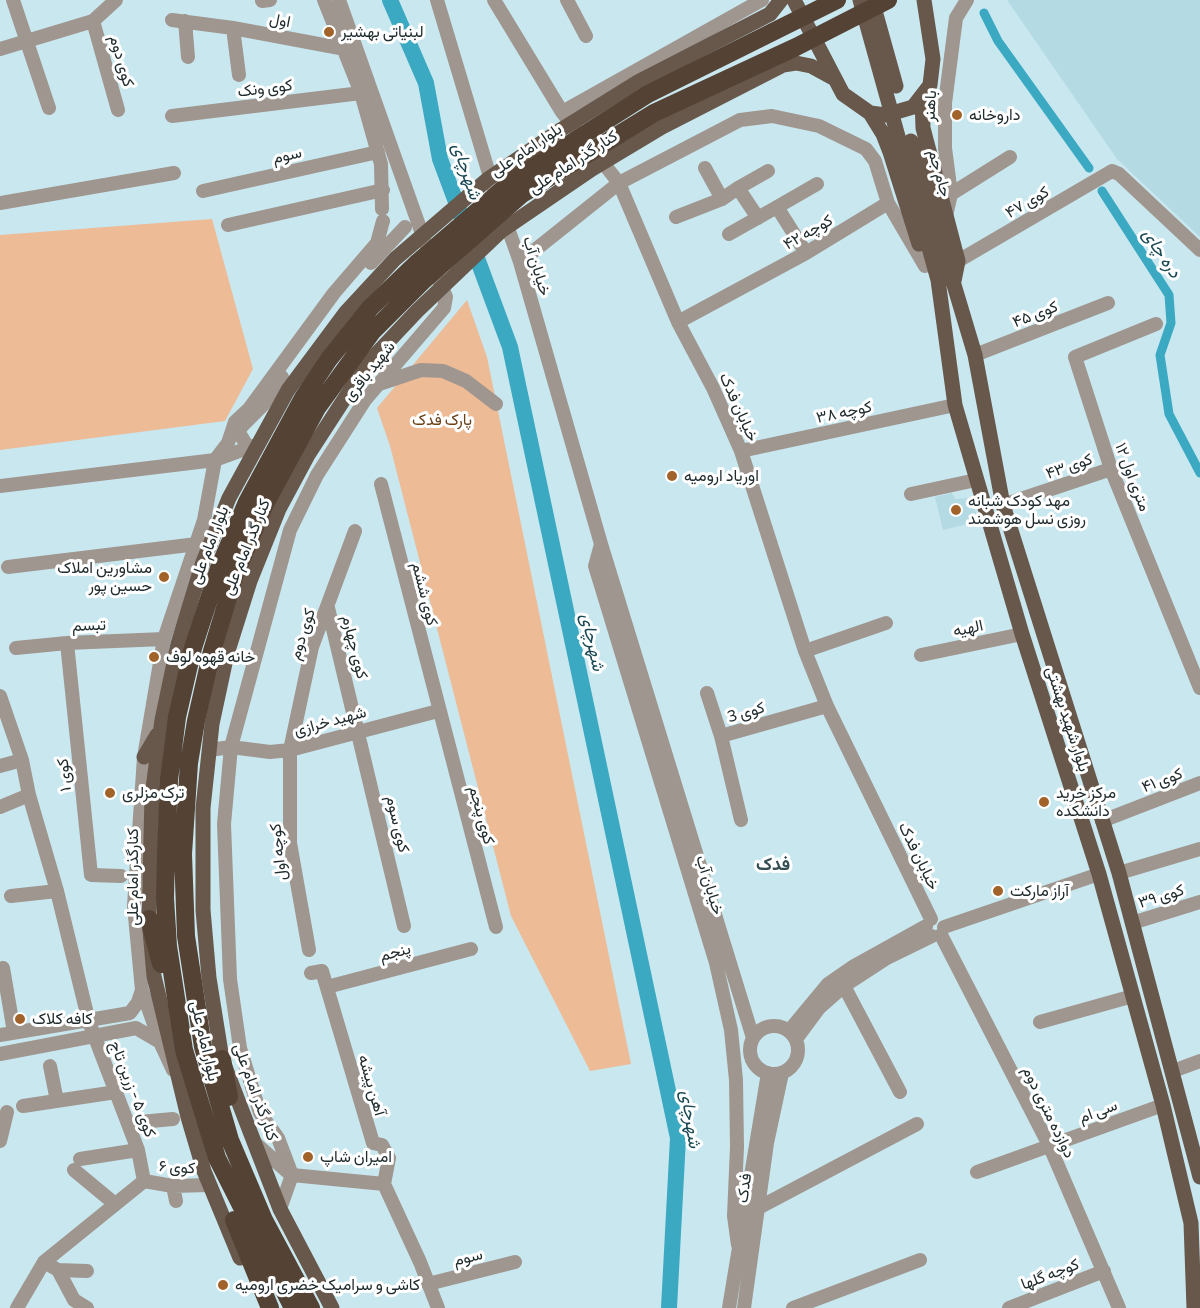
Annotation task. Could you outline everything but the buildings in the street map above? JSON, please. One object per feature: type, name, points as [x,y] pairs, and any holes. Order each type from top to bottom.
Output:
[{"type":"highway","name":"بلوار امام علی","points":[[586,144],[648,94],[837,0]]},
{"type":"highway","name":"بلوار امام علی","points":[[293,1308],[216,1158],[184,1050],[168,946],[165,864],[169,780],[177,717],[193,648],[219,568],[247,502],[303,399],[329,359],[414,254],[517,178],[796,47],[888,0]]},
{"type":"highway","name":"بلوار امام علی","points":[[311,1308],[264,1220],[230,1140],[203,1047],[186,936],[183,854],[189,763],[212,651],[235,575],[264,506],[317,408],[372,332],[423,289],[517,178]]},
{"type":"highway","points":[[149,919],[158,949],[169,1012],[184,1050]]},
{"type":"highway","points":[[222,1059],[227,1091],[250,1163],[264,1220]]},
{"type":"highway","points":[[216,1158],[230,1209],[269,1308]]},
{"type":"main road","name":"کنار گذر امام علی","points":[[332,1308],[280,1209],[222,1059],[209,978],[203,910],[203,808],[209,750],[227,654],[249,581],[271,529],[308,455],[367,364],[423,289],[529,211],[636,82],[770,14],[781,0]]},
{"type":"main road","points":[[795,0],[833,78],[849,99],[870,113],[886,115],[905,112],[918,103],[930,86],[932,74],[928,18],[924,0]]},
{"type":"main road","name":"جام جم","points":[[860,0],[946,282],[975,355]]},
{"type":"main road","name":"جام جم","points":[[872,0],[946,282]]},
{"type":"main road","points":[[928,18],[938,0]]},
{"type":"main road","name":"کنار گذر امام علی","points":[[586,144],[662,127],[783,65],[796,63],[811,66],[833,78]]},
{"type":"main road","points":[[870,113],[890,152],[926,266],[946,282],[958,261],[918,103]]},
{"type":"main road","points":[[253,446],[316,350],[383,271],[414,254]]},
{"type":"main road","name":"بلوار شهید بهشتی","points":[[946,282],[955,405],[1022,634],[1099,874],[1163,1105],[1191,1223],[1194,1308]]},
{"type":"main road","name":"بلوار شهید بهشتی","points":[[975,355],[1003,505],[1119,873],[1200,1177]]},
{"type":"main road","name":"کنارگذر امام علی","points":[[253,446],[203,562],[178,644],[161,725],[152,796],[149,919],[154,976],[178,1081],[209,1185],[248,1276],[269,1308]]},
{"type":"main road","points":[[144,757],[161,725]]},
{"type":"main road","points":[[1163,1105],[1180,1097]]},
{"type":"street","points":[[14,0],[49,108]]},
{"type":"street","points":[[0,49],[93,21],[116,0]]},
{"type":"street","points":[[324,0],[361,93],[378,152],[383,190],[383,215],[390,228],[405,227]]},
{"type":"street","name":"شهید باقری","points":[[292,1175],[278,1138],[260,1113],[240,1048],[230,979],[225,824],[231,747],[290,530],[317,475],[365,400],[444,308],[446,297],[412,209],[339,0]]},
{"type":"street","name":"خیابان آب","points":[[437,0],[485,165],[520,262],[601,544],[753,1038]]},
{"type":"street","name":"خیابان فدک","points":[[494,0],[562,112],[620,183],[678,322],[713,388],[741,451],[805,651],[827,705],[935,929]]},
{"type":"street","points":[[567,0],[586,36]]},
{"type":"street","points":[[562,112],[762,0]]},
{"type":"street","name":"باهنر","points":[[946,216],[951,194],[945,148],[945,103],[956,18],[967,0]]},
{"type":"street","name":"اول","points":[[188,57],[179,20],[345,49]]},
{"type":"street","name":"کوی دوم","points":[[93,21],[118,110]]},
{"type":"street","points":[[233,28],[239,75]]},
{"type":"street","name":"کوی ونک","points":[[172,116],[361,93]]},
{"type":"street","points":[[520,262],[620,183],[740,120],[772,116],[819,126],[866,150],[875,161],[888,203],[926,266]]},
{"type":"street","name":"سوم","points":[[202,191],[378,152]]},
{"type":"street","points":[[951,194],[1010,157]]},
{"type":"street","points":[[705,168],[722,199]]},
{"type":"street","points":[[676,217],[722,199],[768,171]]},
{"type":"street","name":"کوی ۴۷","points":[[958,261],[1112,171],[1119,174],[1200,250]]},
{"type":"street","points":[[0,203],[174,172]]},
{"type":"street","points":[[729,234],[817,184]]},
{"type":"street","points":[[738,188],[758,218]]},
{"type":"street","points":[[228,225],[383,190]]},
{"type":"street","points":[[178,1081],[160,1042],[142,990],[134,906],[144,757],[164,639],[204,520],[215,460],[228,443],[235,422],[249,409],[334,292],[377,243],[388,201],[396,198],[405,200],[412,209],[412,219],[341,297],[298,353],[268,399],[241,427],[241,438],[253,446]]},
{"type":"street","name":"کوچه ۴۲","points":[[678,322],[806,253],[888,203]]},
{"type":"street","points":[[777,207],[806,253]]},
{"type":"street","name":"کوی ۴۵","points":[[975,355],[1108,303]]},
{"type":"street","name":"۱۲ متری اول","points":[[1156,324],[1075,357],[1111,469],[1200,688]]},
{"type":"street","points":[[377,385],[421,370],[443,371],[473,386],[490,402],[496,404]]},
{"type":"street","name":"کوچه ۳۸","points":[[741,451],[955,405]]},
{"type":"street","points":[[0,486],[215,460],[253,446]]},
{"type":"street","name":"کوی ۴۳","points":[[1003,505],[1111,469]]},
{"type":"street","points":[[911,494],[976,480]]},
{"type":"street","name":"کوی ششم","points":[[381,484],[438,711]]},
{"type":"street","name":"کوی دوم","points":[[290,750],[312,647],[355,531]]},
{"type":"street","points":[[8,567],[197,544]]},
{"type":"street","name":"خیابان آب","points":[[601,544],[595,566],[716,963],[731,1030],[736,1080],[737,1147],[734,1216],[738,1245]]},
{"type":"street","name":"کوی چهارم","points":[[328,608],[359,730]]},
{"type":"street","points":[[805,651],[886,624]]},
{"type":"street","name":"الهیه","points":[[921,655],[1022,634]]},
{"type":"street","name":"تبسم","points":[[16,648],[67,642],[164,639]]},
{"type":"street","name":"کوی ۱","points":[[67,642],[92,875],[121,876]]},
{"type":"street","points":[[707,693],[721,736]]},
{"type":"street","name":"کوی ۵ - زرین تاج","points":[[0,696],[4,715],[22,760],[29,795],[57,891],[89,1022],[129,1123],[138,1150],[144,1181]]},
{"type":"street","points":[[153,698],[161,725]]},
{"type":"street","name":"کوی 3","points":[[741,820],[721,736],[827,705]]},
{"type":"street","name":"شهید خرازی","points":[[231,747],[270,752],[290,750],[438,711]]},
{"type":"street","name":"کوی پنجم","points":[[438,711],[495,927]]},
{"type":"street","name":"کوی سوم","points":[[359,730],[404,926]]},
{"type":"street","points":[[209,750],[231,747]]},
{"type":"street","name":"کوچه اول","points":[[290,750],[290,843],[309,950]]},
{"type":"street","points":[[0,766],[22,760]]},
{"type":"street","name":"کوی ۴۱","points":[[1102,821],[1200,783]]},
{"type":"street","points":[[0,807],[29,795]]},
{"type":"street","points":[[1119,873],[1200,849]]},
{"type":"street","points":[[792,1035],[828,984],[854,966],[935,929],[1099,874]]},
{"type":"street","points":[[11,896],[57,891]]},
{"type":"street","name":"کوی ۳۹","points":[[1132,923],[1200,902]]},
{"type":"street","points":[[792,1035],[844,986],[935,929]]},
{"type":"street","name":"دوازده متری دوم","points":[[935,929],[1050,1147],[1119,1308]]},
{"type":"street","name":"پنجم","points":[[327,987],[471,949]]},
{"type":"street","points":[[3,968],[7,1034],[89,1022],[130,1013],[138,1002],[142,990]]},
{"type":"street","points":[[311,973],[322,971],[327,987]]},
{"type":"street","points":[[844,986],[900,1092]]},
{"type":"street","name":"آهن پیشه","points":[[327,987],[373,1143],[382,1145],[389,1158],[384,1184]]},
{"type":"street","points":[[1040,1022],[1133,996]]},
{"type":"street","points":[[773,1026],[792,1035],[798,1055],[794,1063],[775,1073],[754,1063],[750,1055],[753,1038],[765,1027],[773,1026]]},
{"type":"street","points":[[0,1054],[136,1028],[160,1042]]},
{"type":"street","points":[[1173,1071],[1200,1061]]},
{"type":"street","points":[[50,1066],[57,1101]]},
{"type":"street","name":"فدک","points":[[729,1308],[738,1245],[775,1073]]},
{"type":"street","name":"فدک","points":[[744,1308],[775,1073]]},
{"type":"street","points":[[24,1106],[116,1092]]},
{"type":"street","name":"سی ام","points":[[977,1172],[1163,1105]]},
{"type":"street","points":[[0,1142],[7,1112]]},
{"type":"street","points":[[129,1123],[173,1119]]},
{"type":"street","points":[[758,1208],[917,1124]]},
{"type":"street","points":[[255,1143],[292,1175],[384,1184],[438,1308]]},
{"type":"street","points":[[115,1204],[77,1164],[138,1150]]},
{"type":"street","points":[[280,1209],[292,1175]]},
{"type":"street","points":[[17,1308],[44,1262],[144,1181]]},
{"type":"street","name":"کوی ۶","points":[[144,1181],[173,1186],[209,1185]]},
{"type":"street","points":[[173,1186],[176,1201]]},
{"type":"street","points":[[792,1308],[920,1260]]},
{"type":"street","points":[[44,1262],[58,1270],[87,1271]]},
{"type":"street","name":"سوم","points":[[428,1284],[515,1262]]},
{"type":"street","points":[[58,1270],[74,1300],[87,1308]]},
{"type":"street","name":"کوچه گلها","points":[[1009,1308],[1104,1271]]},
{"type":"shaded area","points":[[1007,0],[1200,0],[1200,237],[1117,159]]},
{"type":"shaded area","name":"مهد کودک شبانه روزی نسل هوشمند","points":[[952,493],[955,499],[969,498],[980,521],[943,530],[935,497]]},
{"type":"green space","points":[[212,219],[253,369],[225,421],[0,450],[0,235]]},
{"type":"green space","name":"پارک فدک","points":[[467,300],[487,357],[631,1064],[590,1071],[511,916],[390,446],[377,408]]},
{"type":"waterway","name":"شهرچای","points":[[390,0],[426,83],[440,159],[462,218]]},
{"type":"waterway","name":"دره چای","points":[[984,13],[998,41],[1089,168]]},
{"type":"waterway","name":"دره چای","points":[[1102,191],[1169,295],[1171,323],[1160,355],[1169,414],[1200,473]]},
{"type":"waterway","name":"شهرچای","points":[[471,242],[510,347],[678,1138],[669,1308]]},
{"type":"place","name":"لبنیاتی بهشیر","points":[[329,32]]},
{"type":"place","name":"داروخانه","points":[[957,115]]},
{"type":"place","name":"اوریاد ارومیه","points":[[672,476]]},
{"type":"place","name":"مهد کودک شبانه روزی نسل هوشمند","points":[[956,510]]},
{"type":"place","name":"مشاورین املاک حسین پور","points":[[164,577]]},
{"type":"place","name":"خانه قهوه لوف","points":[[154,657]]},
{"type":"place","name":"ترک مزلری","points":[[110,793]]},
{"type":"place","name":"مرکز خرید دانشکده","points":[[1044,802]]},
{"type":"place","name":"آراز مارکت","points":[[998,891]]},
{"type":"place","name":"کافه کلاک","points":[[20,1019]]},
{"type":"place","name":"امیران شاپ","points":[[308,1157]]},
{"type":"place","name":"کاشی و سرامیک خضری ارومیه","points":[[223,1285]]},
{"type":"district","name":"فدک","points":[[773,864]]}]
